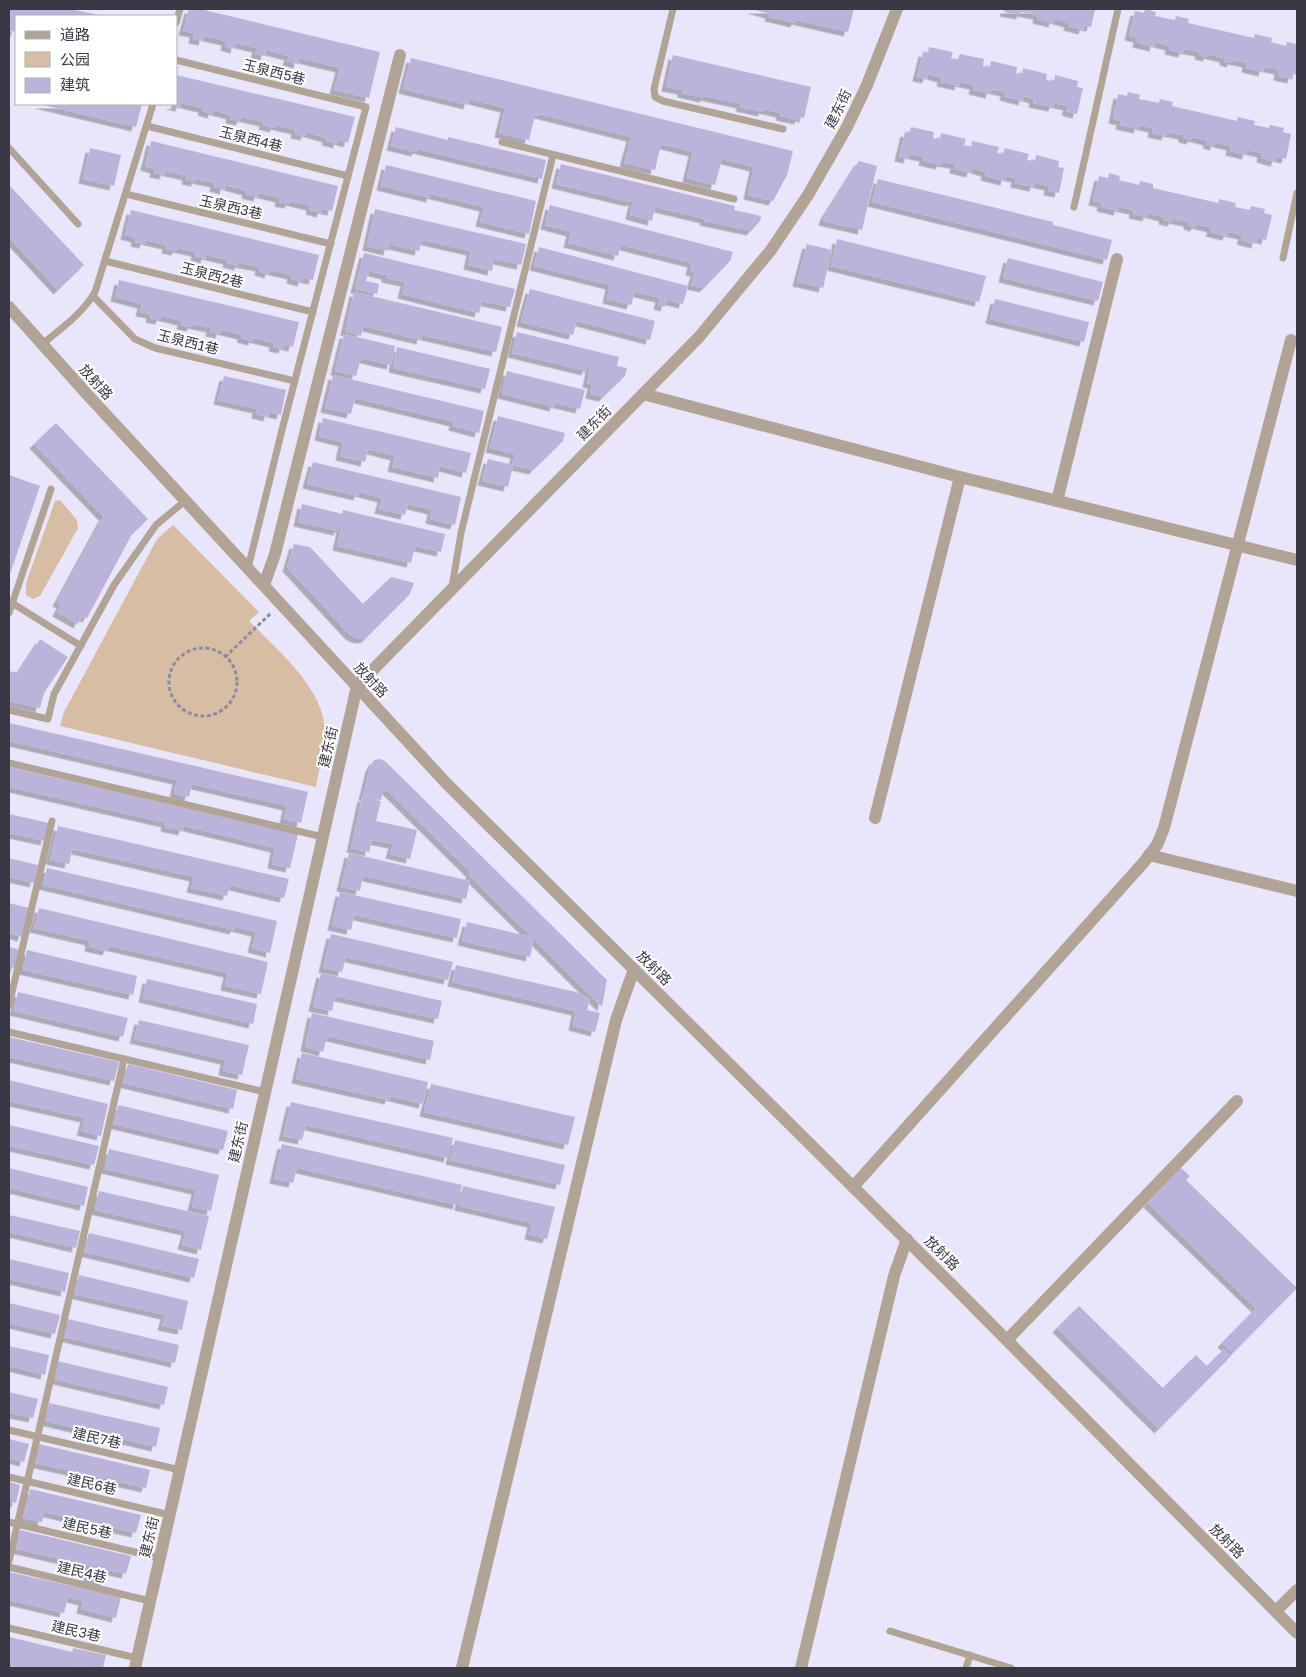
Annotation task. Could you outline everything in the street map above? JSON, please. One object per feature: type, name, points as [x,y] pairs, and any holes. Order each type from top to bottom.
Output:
[{"type":"street","name":"建东街","points":[[136,1663],[357,686],[699,337],[771,250],[808,196],[847,127],[867,85],[897,9]]},
{"type":"street","points":[[264,585],[277,544],[400,55]]},
{"type":"street","points":[[1057,501],[1117,259]]},
{"type":"street","name":"放射路","points":[[9,307],[185,501],[447,784],[907,1239],[1297,1633]]},
{"type":"street","points":[[853,1186],[1157,845],[1164,828],[1291,340]]},
{"type":"street","points":[[644,394],[960,477],[1297,560]]},
{"type":"street","points":[[875,818],[960,477]]},
{"type":"street","points":[[1149,855],[1297,891]]},
{"type":"street","points":[[462,1668],[616,1020],[634,969]]},
{"type":"street","points":[[1007,1340],[1237,1101]]},
{"type":"street","points":[[801,1668],[894,1276],[907,1239]]},
{"type":"street","points":[[1276,1612],[1297,1590]]},
{"type":"lane","points":[[673,9],[654,89],[655,97],[663,101],[783,130]]},
{"type":"lane","points":[[1074,207],[1118,9]]},
{"type":"lane","name":"玉泉西5巷","points":[[178,60],[366,107],[348,176]]},
{"type":"lane","points":[[42,344],[80,313],[93,296],[154,105]]},
{"type":"lane","name":"玉泉西4巷","points":[[147,126],[348,176]]},
{"type":"lane","points":[[502,142],[734,199]]},
{"type":"lane","points":[[9,148],[78,224]]},
{"type":"lane","points":[[452,591],[461,533],[553,154]]},
{"type":"lane","points":[[248,568],[348,176]]},
{"type":"lane","points":[[1283,258],[1297,193]]},
{"type":"lane","name":"玉泉西3巷","points":[[126,194],[331,244]]},
{"type":"lane","name":"玉泉西2巷","points":[[105,262],[313,312]]},
{"type":"lane","name":"玉泉西1巷","points":[[93,296],[135,339],[142,343],[155,348],[295,381]]},
{"type":"lane","points":[[9,612],[52,489]]},
{"type":"lane","points":[[9,710],[48,719],[54,694],[114,585],[156,525],[185,501]]},
{"type":"lane","points":[[12,603],[81,646]]},
{"type":"lane","points":[[9,763],[323,837]]},
{"type":"lane","points":[[9,1005],[52,821]]},
{"type":"lane","points":[[9,1032],[265,1092]]},
{"type":"lane","points":[[9,1561],[124,1059]]},
{"type":"lane","name":"建民7巷","points":[[9,1430],[180,1470]]},
{"type":"lane","name":"建民6巷","points":[[9,1477],[170,1515]]},
{"type":"lane","name":"建民5巷","points":[[9,1522],[160,1558]]},
{"type":"lane","name":"建民4巷","points":[[9,1568],[150,1601]]},
{"type":"lane","name":"建民3巷","points":[[9,1628],[136,1663]]},
{"type":"lane","points":[[890,1631],[1011,1668]]},
{"type":"lane","points":[[966,1668],[970,1655]]},
{"type":"path","points":[[226,657],[281,604]]},
{"type":"path","points":[[200,649],[209,649],[226,657],[232,664],[236,674],[237,683],[231,702],[216,714],[206,716],[196,716],[179,706],[169,689],[171,670],[176,661],[191,651],[200,649]]},
{"type":"green space","points":[[60,500],[77,520],[78,528],[40,596],[33,599],[26,595],[26,583],[55,501]]},
{"type":"green space","points":[[173,525],[259,612],[249,621],[297,670],[316,699],[322,714],[325,737],[316,787],[60,726],[64,712],[157,539]]},
{"type":"building","points":[[9,9],[70,9],[99,15],[15,15],[15,32],[9,30]]},
{"type":"building","points":[[189,9],[200,9],[380,52],[369,98],[334,90],[340,68],[299,58],[298,64],[287,61],[289,56],[266,50],[265,56],[255,54],[257,48],[236,43],[235,49],[225,46],[226,41],[204,36],[203,41],[193,39],[194,33],[183,31]]},
{"type":"building","points":[[752,9],[854,9],[848,32],[796,20],[795,23],[769,17],[770,14]]},
{"type":"building","points":[[1005,9],[1095,9],[1091,27],[1084,26],[1083,30],[1068,26],[1069,23],[1054,19],[1053,23],[1037,19],[1038,15],[1004,12]]},
{"type":"building","points":[[1145,9],[1156,12],[1155,16],[1175,20],[1176,16],[1189,19],[1188,23],[1254,38],[1255,34],[1272,38],[1271,42],[1286,46],[1287,42],[1297,44],[1297,75],[1293,74],[1292,79],[1278,76],[1279,70],[1264,67],[1263,72],[1246,68],[1247,63],[1232,60],[1231,63],[1224,61],[1224,58],[1208,54],[1208,57],[1199,55],[1200,52],[1184,49],[1183,53],[1169,50],[1170,46],[1155,42],[1154,47],[1137,43],[1138,38],[1129,36],[1135,11],[1144,13]]},
{"type":"building","points":[[929,47],[953,52],[951,58],[958,60],[960,54],[984,59],[983,66],[990,67],[991,61],[1017,67],[1016,73],[1022,75],[1023,68],[1047,74],[1046,80],[1054,82],[1055,75],[1078,81],[1077,87],[1083,88],[1077,114],[1066,111],[1068,106],[1054,103],[1053,107],[1033,103],[1034,99],[1024,96],[1023,101],[1004,96],[1005,92],[991,89],[990,94],[973,90],[974,85],[960,82],[959,86],[941,82],[942,78],[928,74],[927,79],[917,77],[923,52],[928,53]]},
{"type":"building","points":[[673,55],[811,87],[804,118],[799,117],[799,120],[780,116],[781,113],[763,109],[763,112],[740,107],[741,104],[705,96],[704,98],[682,93],[682,90],[666,87]]},
{"type":"building","points":[[411,58],[793,151],[787,175],[773,201],[748,195],[754,167],[722,159],[715,185],[687,178],[693,152],[661,144],[655,170],[624,163],[631,137],[539,114],[539,116],[535,115],[529,140],[499,133],[505,108],[469,99],[468,105],[403,89]]},
{"type":"building","points":[[178,75],[355,117],[348,143],[338,140],[338,144],[326,141],[327,138],[306,132],[305,136],[295,134],[296,130],[275,125],[274,128],[263,125],[264,122],[242,117],[240,121],[230,119],[231,115],[213,110],[212,114],[202,111],[203,108],[181,103],[180,107],[170,105],[178,105]]},
{"type":"building","points":[[1128,92],[1140,95],[1139,99],[1159,103],[1160,99],[1173,102],[1172,106],[1237,121],[1238,117],[1255,121],[1254,125],[1269,128],[1270,125],[1284,128],[1283,132],[1291,134],[1286,159],[1277,157],[1275,162],[1261,158],[1262,153],[1248,150],[1246,155],[1230,151],[1231,146],[1215,142],[1215,146],[1207,144],[1208,141],[1192,137],[1191,140],[1183,138],[1183,135],[1167,132],[1166,136],[1152,133],[1153,128],[1139,125],[1138,129],[1120,125],[1121,121],[1113,119],[1118,94],[1127,96]]},
{"type":"building","points":[[43,105],[142,105],[136,127]]},
{"type":"building","points":[[396,127],[448,140],[448,137],[546,160],[542,179],[417,149],[416,152],[391,146]]},
{"type":"building","points":[[911,127],[934,132],[933,138],[940,140],[941,133],[966,139],[964,145],[971,147],[972,141],[999,147],[997,153],[1003,154],[1005,148],[1029,154],[1027,160],[1035,161],[1036,155],[1059,161],[1058,167],[1064,168],[1059,193],[1048,191],[1049,186],[1035,183],[1034,187],[1015,183],[1016,178],[1006,176],[1005,181],[985,176],[986,172],[972,168],[971,173],[954,169],[955,164],[941,162],[940,165],[923,161],[924,157],[909,154],[908,159],[899,157],[905,132],[909,133]]},
{"type":"building","points":[[151,141],[338,186],[332,211],[322,209],[321,213],[310,210],[311,206],[290,201],[289,204],[279,202],[280,198],[259,193],[258,197],[246,194],[247,191],[225,185],[224,190],[214,187],[215,183],[196,179],[196,182],[186,180],[187,176],[165,171],[164,175],[154,173],[155,169],[145,166]]},
{"type":"building","points":[[90,148],[121,155],[114,186],[83,179]]},
{"type":"building","points":[[859,161],[877,166],[862,230],[823,221],[825,215]]},
{"type":"building","points":[[561,164],[735,206],[734,210],[761,216],[760,221],[751,231],[704,221],[705,219],[655,207],[652,221],[630,215],[633,201],[630,202],[556,184]]},
{"type":"building","points":[[386,165],[536,201],[529,234],[480,222],[484,207],[431,194],[431,198],[381,186]]},
{"type":"building","points":[[1109,173],[1120,176],[1119,180],[1139,185],[1140,181],[1153,184],[1153,188],[1218,203],[1219,199],[1236,203],[1235,207],[1250,210],[1251,206],[1265,209],[1264,213],[1272,215],[1266,240],[1257,238],[1256,244],[1241,240],[1243,235],[1228,232],[1227,236],[1210,232],[1212,228],[1196,224],[1195,227],[1188,225],[1188,222],[1173,219],[1172,222],[1163,220],[1164,217],[1148,213],[1147,217],[1133,214],[1134,210],[1119,207],[1118,211],[1101,207],[1102,203],[1093,201],[1099,176],[1108,178]]},
{"type":"building","points":[[878,179],[1053,222],[1053,225],[1112,240],[1107,260],[872,202]]},
{"type":"building","points":[[9,185],[84,265],[58,290],[9,237]]},
{"type":"building","points":[[550,205],[733,252],[730,261],[704,288],[691,285],[695,272],[690,271],[692,263],[621,245],[618,256],[568,243],[571,232],[545,225]]},
{"type":"building","points":[[375,209],[526,244],[521,265],[494,259],[492,271],[468,265],[471,251],[422,240],[419,251],[389,244],[388,251],[367,246]]},
{"type":"building","points":[[131,210],[319,255],[313,280],[303,278],[302,282],[291,279],[292,275],[270,270],[269,274],[259,271],[260,267],[239,263],[239,266],[227,263],[228,260],[206,255],[205,259],[195,256],[196,252],[177,248],[176,251],[166,249],[167,245],[145,240],[144,244],[135,242],[136,238],[125,235]]},
{"type":"building","points":[[837,239],[986,276],[979,302],[831,266]]},
{"type":"building","points":[[807,244],[832,250],[823,288],[797,282]]},
{"type":"building","points":[[539,247],[688,286],[683,304],[667,300],[665,307],[658,305],[660,298],[635,292],[631,305],[607,299],[610,285],[534,266]]},
{"type":"building","points":[[364,253],[515,289],[510,307],[482,301],[479,313],[402,294],[405,282],[386,278],[386,275],[369,271],[366,281],[379,284],[377,294],[355,289]]},
{"type":"building","points":[[1008,258],[1103,282],[1098,301],[1003,278]]},
{"type":"building","points":[[119,280],[299,322],[293,347],[284,345],[283,349],[273,347],[274,343],[253,338],[253,341],[241,338],[242,335],[221,330],[220,334],[210,332],[211,328],[192,324],[191,327],[181,325],[182,321],[161,316],[160,320],[150,318],[151,314],[140,312],[142,304],[115,297]]},
{"type":"building","points":[[530,289],[655,321],[650,340],[577,321],[573,335],[521,322]]},
{"type":"building","points":[[354,292],[502,327],[496,352],[422,335],[421,340],[363,326],[361,336],[345,331]]},
{"type":"building","points":[[995,299],[1089,322],[1084,342],[990,319]]},
{"type":"building","points":[[517,332],[619,357],[617,366],[627,368],[625,376],[603,397],[590,394],[592,384],[587,383],[590,368],[587,367],[586,371],[512,353]]},
{"type":"building","points":[[344,334],[395,346],[391,365],[361,358],[356,376],[335,371]]},
{"type":"building","points":[[397,347],[490,369],[485,389],[393,368]]},
{"type":"building","points":[[507,371],[585,390],[580,409],[555,403],[554,407],[502,394]]},
{"type":"building","points":[[333,375],[484,411],[479,433],[453,426],[454,422],[355,398],[351,414],[325,408]]},
{"type":"building","points":[[224,376],[286,390],[281,415],[269,412],[268,417],[256,414],[257,409],[218,400]]},
{"type":"building","points":[[498,416],[565,433],[563,441],[533,470],[512,465],[515,454],[490,448]]},
{"type":"building","points":[[323,418],[471,453],[466,473],[440,466],[438,478],[392,467],[395,456],[368,449],[365,462],[340,456],[343,442],[319,436]]},
{"type":"building","points":[[56,423],[148,519],[132,534],[87,618],[82,616],[78,624],[57,612],[61,604],[57,602],[103,517],[105,518],[34,444]]},
{"type":"building","points":[[488,459],[513,465],[508,487],[482,481]]},
{"type":"building","points":[[313,462],[461,497],[455,525],[430,519],[432,510],[408,504],[405,515],[379,509],[382,498],[359,492],[358,496],[307,484]]},
{"type":"building","points":[[9,475],[40,486],[9,577]]},
{"type":"building","points":[[302,504],[342,514],[343,510],[445,534],[441,552],[415,546],[411,563],[337,546],[341,528],[338,531],[298,522]]},
{"type":"building","points":[[294,544],[310,547],[363,604],[391,577],[414,583],[412,589],[409,595],[366,638],[356,638],[350,635],[287,567]]},
{"type":"building","points":[[40,639],[68,657],[44,693],[40,708],[9,701],[9,671],[18,673]]},
{"type":"building","points":[[9,723],[308,792],[301,823],[284,819],[287,806],[192,784],[189,797],[174,793],[177,780],[9,741]]},
{"type":"building","points":[[380,759],[386,762],[607,980],[602,1007],[534,939],[530,957],[462,941],[467,922],[532,937],[469,875],[471,873],[388,791],[383,790],[381,800],[363,796],[370,767],[374,760]]},
{"type":"building","points":[[9,767],[298,834],[290,868],[272,864],[275,848],[184,826],[183,831],[165,827],[166,823],[9,787]]},
{"type":"building","points":[[362,797],[381,801],[376,821],[417,830],[410,859],[390,854],[393,844],[372,840],[369,852],[351,848]]},
{"type":"building","points":[[9,814],[49,823],[45,841],[9,833]]},
{"type":"building","points":[[58,826],[289,879],[284,898],[230,885],[227,896],[191,888],[194,877],[72,849],[69,864],[50,860]]},
{"type":"building","points":[[349,853],[470,881],[466,899],[363,876],[360,891],[341,887]]},
{"type":"building","points":[[9,858],[38,865],[34,883],[9,877]]},
{"type":"building","points":[[47,868],[277,921],[270,953],[252,948],[256,932],[235,927],[234,930],[43,885]]},
{"type":"building","points":[[340,892],[461,919],[457,938],[354,915],[351,930],[332,926]]},
{"type":"building","points":[[9,903],[29,908],[22,937],[9,933]]},
{"type":"building","points":[[39,908],[268,962],[261,994],[225,986],[228,973],[109,946],[107,951],[89,947],[90,941],[34,928]]},
{"type":"building","points":[[331,934],[453,962],[448,980],[346,957],[342,972],[323,968]]},
{"type":"building","points":[[9,947],[20,950],[15,968],[9,966]]},
{"type":"building","points":[[27,950],[137,976],[133,995],[23,970]]},
{"type":"building","points":[[456,965],[576,992],[590,999],[587,1010],[600,1013],[595,1032],[573,1026],[576,1011],[452,982]]},
{"type":"building","points":[[321,973],[442,1001],[438,1019],[335,996],[332,1011],[313,1007]]},
{"type":"building","points":[[147,979],[257,1004],[253,1024],[143,998]]},
{"type":"building","points":[[18,992],[128,1018],[123,1037],[14,1011]]},
{"type":"building","points":[[312,1013],[434,1041],[430,1060],[327,1036],[323,1052],[305,1047]]},
{"type":"building","points":[[139,1020],[249,1045],[242,1075],[223,1071],[225,1060],[134,1039]]},
{"type":"building","points":[[9,1037],[119,1062],[114,1081],[9,1057]]},
{"type":"building","points":[[302,1053],[428,1082],[423,1104],[390,1096],[389,1100],[296,1079]]},
{"type":"building","points":[[128,1064],[237,1090],[233,1109],[123,1083]]},
{"type":"building","points":[[9,1080],[108,1104],[101,1136],[81,1131],[85,1118],[9,1101]]},
{"type":"building","points":[[431,1084],[575,1117],[568,1145],[424,1112]]},
{"type":"building","points":[[291,1102],[453,1138],[448,1158],[306,1125],[302,1140],[283,1136]]},
{"type":"building","points":[[118,1105],[228,1131],[223,1150],[113,1124]]},
{"type":"building","points":[[9,1125],[99,1146],[94,1165],[9,1146]]},
{"type":"building","points":[[455,1140],[565,1165],[560,1185],[450,1160]]},
{"type":"building","points":[[282,1144],[462,1185],[457,1205],[297,1168],[293,1183],[274,1179]]},
{"type":"building","points":[[109,1149],[219,1175],[211,1211],[192,1207],[196,1190],[105,1169]]},
{"type":"building","points":[[9,1168],[88,1187],[84,1206],[9,1188]]},
{"type":"building","points":[[1181,1168],[1190,1176],[1186,1180],[1297,1288],[1233,1353],[1222,1343],[1256,1308],[1148,1203]]},
{"type":"building","points":[[463,1186],[555,1207],[547,1239],[529,1235],[532,1223],[459,1206]]},
{"type":"building","points":[[99,1191],[209,1216],[201,1250],[182,1245],[186,1231],[95,1210]]},
{"type":"building","points":[[9,1215],[80,1231],[76,1248],[9,1232]]},
{"type":"building","points":[[89,1233],[199,1259],[194,1278],[84,1252]]},
{"type":"building","points":[[9,1259],[69,1273],[65,1292],[9,1279]]},
{"type":"building","points":[[79,1275],[188,1301],[182,1330],[162,1326],[165,1315],[74,1294]]},
{"type":"building","points":[[9,1303],[60,1315],[55,1334],[9,1323]]},
{"type":"building","points":[[1079,1306],[1163,1388],[1196,1355],[1207,1366],[1224,1349],[1231,1356],[1159,1429],[1057,1328]]},
{"type":"building","points":[[68,1319],[179,1345],[175,1363],[64,1337]]},
{"type":"building","points":[[9,1346],[49,1355],[45,1375],[9,1366]]},
{"type":"building","points":[[57,1361],[168,1387],[164,1405],[53,1379]]},
{"type":"building","points":[[9,1392],[38,1399],[33,1418],[9,1413]]},
{"type":"building","points":[[49,1403],[160,1428],[156,1447],[45,1421]]},
{"type":"building","points":[[9,1439],[29,1444],[24,1462],[9,1458]]},
{"type":"building","points":[[39,1444],[150,1470],[146,1488],[35,1463]]},
{"type":"building","points":[[9,1482],[20,1485],[16,1503],[9,1501]]},
{"type":"building","points":[[30,1489],[141,1515],[136,1533],[44,1512],[42,1522],[23,1518]]},
{"type":"building","points":[[20,1530],[131,1556],[126,1574],[108,1570],[105,1582],[87,1578],[90,1566],[16,1549]]},
{"type":"building","points":[[9,1572],[121,1597],[116,1618],[81,1609],[83,1601],[68,1597],[64,1613],[9,1600]]},
{"type":"building","points":[[9,1637],[72,1652],[73,1648],[106,1655],[103,1668],[79,1666],[79,1668],[9,1668]]}]
